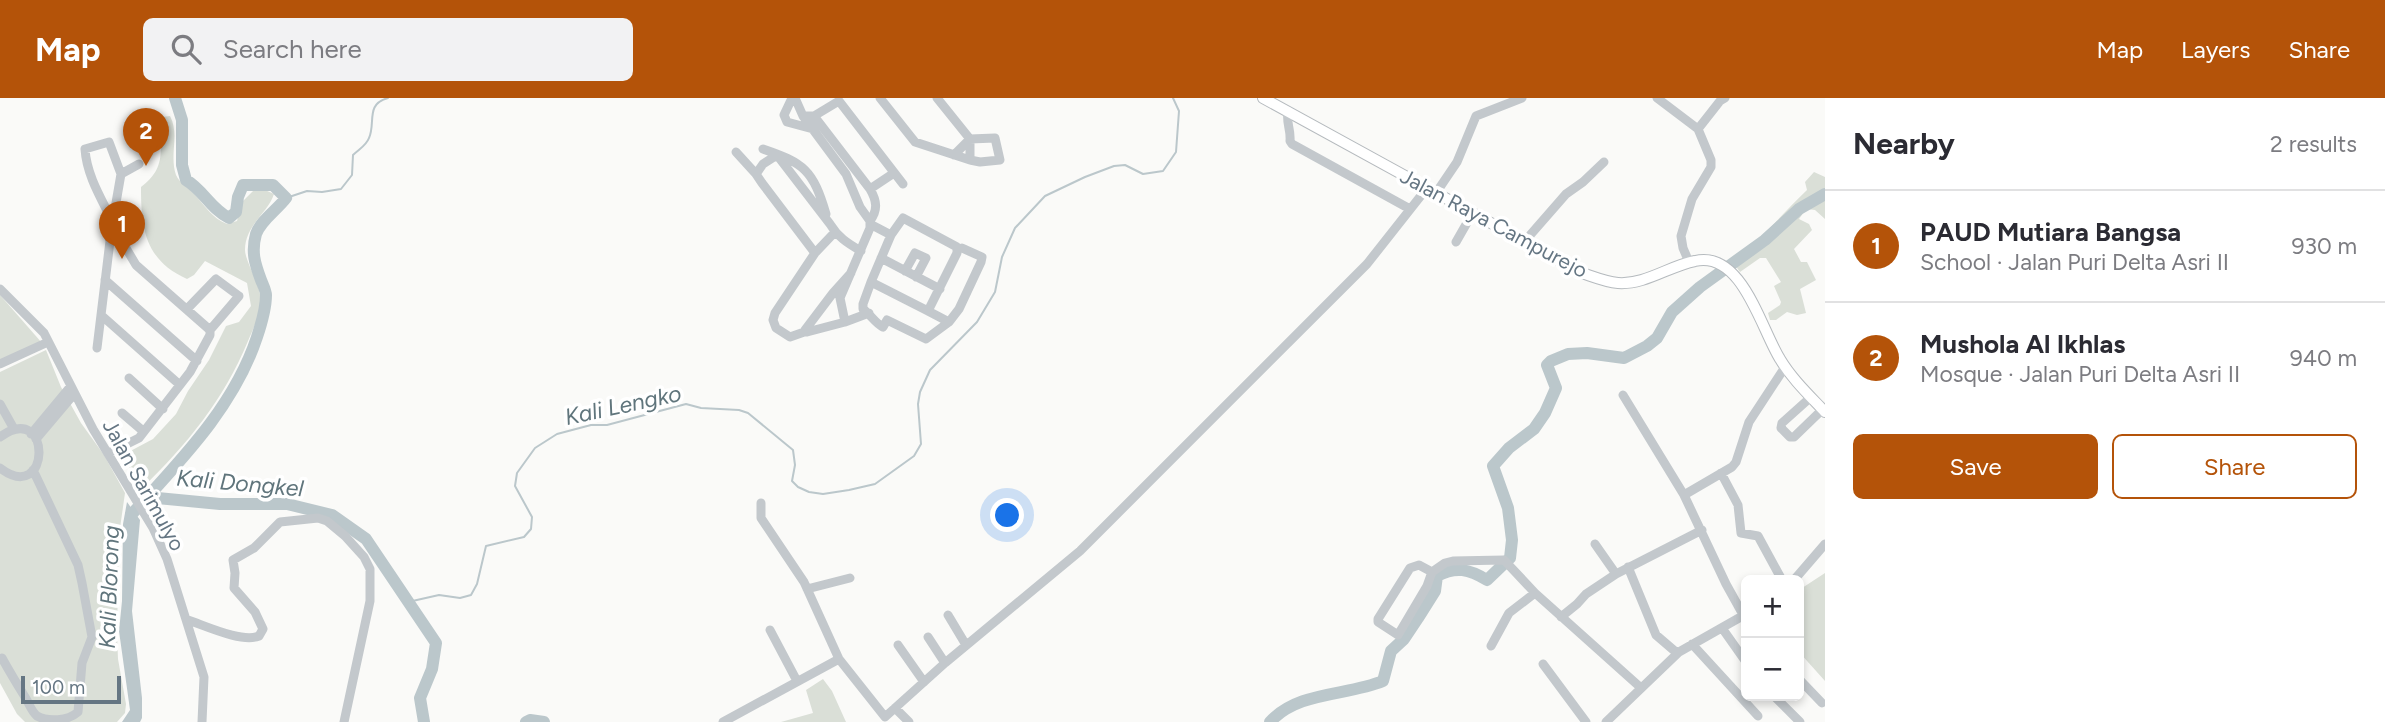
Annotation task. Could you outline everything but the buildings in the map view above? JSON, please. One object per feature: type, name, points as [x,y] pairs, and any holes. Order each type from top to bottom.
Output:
[{"type":"main road","name":"Jalan Raya Campurejo","points":[[1264,98],[1582,273],[1619,283],[1652,277],[1698,260],[1711,260],[1727,267],[1741,283],[1785,367],[1824,411]]},
{"type":"street","points":[[794,98],[813,129],[834,148],[870,189],[876,202],[876,213],[840,298],[845,323]]},
{"type":"street","points":[[794,98],[785,115],[787,122],[813,129]]},
{"type":"street","points":[[880,98],[915,142],[954,155],[970,160],[1000,160],[995,138],[970,139],[954,155]]},
{"type":"street","points":[[937,98],[970,139],[970,160]]},
{"type":"street","points":[[761,503],[761,518],[807,589],[839,659],[884,720],[945,663],[1080,551],[1367,264],[1410,209],[1431,191],[1457,162],[1476,116],[1522,98]]},
{"type":"street","points":[[1657,98],[1698,128],[1711,160],[1711,167],[1692,200],[1681,236],[1689,262]]},
{"type":"street","points":[[1698,128],[1725,98]]},
{"type":"street","points":[[803,116],[814,116],[841,99],[903,184]]},
{"type":"street","points":[[1289,111],[1286,124],[1291,132],[1292,144],[1410,209]]},
{"type":"street","points":[[814,116],[834,148],[870,223],[891,235]]},
{"type":"street","points":[[97,348],[110,241],[107,232],[113,220],[121,174],[109,142],[85,149],[91,178],[113,220],[120,238],[136,265],[210,330]]},
{"type":"street","points":[[763,149],[799,163],[811,176],[829,222],[838,237],[861,251]]},
{"type":"street","points":[[736,152],[756,174],[815,253]]},
{"type":"street","points":[[756,174],[763,164],[777,155]]},
{"type":"street","points":[[1524,242],[1566,194],[1584,182],[1604,162]]},
{"type":"street","points":[[121,174],[139,164]]},
{"type":"street","points":[[870,189],[894,173]]},
{"type":"street","points":[[1456,242],[1472,214]]},
{"type":"street","points":[[903,218],[958,249],[962,248],[982,257],[958,309],[949,322],[926,339],[863,309],[891,235],[903,218]]},
{"type":"street","points":[[835,232],[815,253],[775,313],[773,320],[776,328],[790,337],[870,314]]},
{"type":"street","points":[[110,241],[120,238]]},
{"type":"street","points":[[928,310],[958,249]]},
{"type":"street","points":[[905,271],[915,253],[926,258],[916,276]]},
{"type":"street","points":[[881,258],[940,289]]},
{"type":"street","points":[[807,331],[805,330],[850,274]]},
{"type":"street","points":[[107,451],[137,433],[141,434],[163,409],[197,361],[210,330],[239,297],[216,279],[187,309]]},
{"type":"street","points":[[105,280],[197,361]]},
{"type":"street","points":[[871,282],[949,322]]},
{"type":"street","name":"Jalan Sarimulyo","points":[[0,289],[38,326],[72,391],[153,528],[188,620],[204,677],[202,722]]},
{"type":"street","points":[[827,301],[840,298]]},
{"type":"street","points":[[102,315],[180,385]]},
{"type":"street","points":[[0,364],[48,342]]},
{"type":"street","points":[[1684,495],[1736,462],[1749,422],[1785,367]]},
{"type":"street","points":[[129,378],[163,409]]},
{"type":"street","points":[[34,436],[72,391]]},
{"type":"street","points":[[1623,394],[1684,495],[1741,609]]},
{"type":"street","points":[[1811,397],[1782,423],[1783,431],[1794,437],[1824,411]]},
{"type":"street","points":[[0,404],[14,429],[34,436],[41,454],[33,470],[20,476],[8,474],[0,468]]},
{"type":"street","points":[[122,413],[141,434]]},
{"type":"street","points":[[0,437],[14,429]]},
{"type":"street","points":[[2,658],[39,718],[45,721],[60,721],[78,712],[82,663],[92,637],[82,583],[78,565],[33,470]]},
{"type":"street","points":[[1721,473],[1738,505],[1741,533],[1758,536],[1779,575]]},
{"type":"street","points":[[188,620],[236,635],[253,638],[259,636],[263,629],[259,619],[234,588],[233,560],[263,541],[280,522],[317,518],[327,521],[364,557],[370,569],[372,590],[344,722]]},
{"type":"street","points":[[1561,617],[1586,594],[1616,574],[1702,530]]},
{"type":"street","points":[[1595,544],[1616,574]]},
{"type":"street","points":[[1798,575],[1825,544]]},
{"type":"street","points":[[1432,572],[1419,565],[1409,568],[1378,622],[1398,635],[1427,586],[1432,572],[1445,563],[1453,561],[1507,564],[1535,593],[1640,687]]},
{"type":"street","points":[[1628,567],[1656,635],[1677,653]]},
{"type":"street","points":[[807,589],[850,578]]},
{"type":"street","points":[[1492,646],[1509,613],[1535,593]]},
{"type":"street","points":[[948,615],[966,645]]},
{"type":"street","points":[[1606,722],[1677,653],[1741,619]]},
{"type":"street","points":[[1722,628],[1741,655]]},
{"type":"street","points":[[770,630],[797,681]]},
{"type":"street","points":[[928,637],[945,663]]},
{"type":"street","points":[[1692,644],[1758,716]]},
{"type":"street","points":[[898,645],[924,682]]},
{"type":"street","points":[[723,722],[839,659]]},
{"type":"street","points":[[1543,664],[1586,722]]},
{"type":"street","points":[[1804,684],[1822,703]]},
{"type":"street","points":[[1779,701],[1800,722]]},
{"type":"street","points":[[895,708],[909,722]]},
{"type":"shaded area","points":[[170,116],[174,130],[176,175],[217,219],[227,224],[237,221],[242,202],[254,190],[265,190],[274,194],[246,241],[246,255],[261,301],[248,341],[216,402],[189,438],[142,488],[121,456],[153,439],[176,414],[226,326],[239,322],[251,306],[247,283],[205,261],[194,275],[187,279],[162,263],[148,242],[142,216],[141,187],[156,171],[160,155],[162,117]]},
{"type":"shaded area","points":[[1814,172],[1825,177],[1825,219],[1815,210],[1806,209],[1799,219],[1809,224],[1812,230],[1794,249],[1801,262],[1807,262],[1816,280],[1800,289],[1806,313],[1797,315],[1787,312],[1776,320],[1770,320],[1768,313],[1781,302],[1774,286],[1781,282],[1766,258],[1760,258],[1740,272],[1732,261],[1807,190],[1805,182]]},
{"type":"shaded area","points":[[0,295],[42,343],[0,362]]},
{"type":"shaded area","points":[[46,350],[61,387],[125,493],[119,535],[117,635],[118,659],[126,704],[125,713],[117,722],[25,722],[17,714],[0,683],[0,372]]},
{"type":"shaded area","points":[[127,502],[140,520],[132,611],[142,698],[140,722],[122,722],[130,710],[119,631],[123,524]]},
{"type":"shaded area","points":[[1825,573],[1825,681],[1804,658],[1804,587]]},
{"type":"shaded area","points":[[823,679],[832,691],[846,722],[781,722],[813,713],[806,690]]},
{"type":"waterway","name":"Kali Blorong","points":[[131,526],[131,515],[204,432],[247,363],[266,300],[254,258],[256,234],[286,198],[273,185],[243,185],[236,212],[229,218],[217,210],[186,180],[182,165],[182,120],[175,98]]},
{"type":"waterway","points":[[286,198],[307,191],[341,189],[352,175],[353,155],[369,138],[376,105],[388,98]]},
{"type":"waterway","name":"Kali Lengko","points":[[408,602],[439,595],[460,598],[471,595],[477,584],[486,546],[524,537],[531,529],[532,517],[515,486],[517,473],[535,448],[557,434],[591,425],[607,425],[686,404],[701,408],[739,410],[748,413],[793,450],[795,465],[792,481],[798,487],[823,494],[875,484],[914,456],[921,444],[918,404],[920,392],[930,370],[977,322],[995,292],[1002,257],[1015,228],[1045,196],[1085,177],[1114,166],[1125,165],[1143,174],[1163,171],[1176,152],[1179,111],[1173,98]]},
{"type":"waterway","points":[[1270,722],[1281,712],[1309,699],[1383,681],[1391,651],[1404,639],[1435,591],[1437,576],[1462,570],[1487,580],[1510,558],[1512,540],[1508,508],[1493,466],[1509,448],[1534,429],[1545,413],[1556,388],[1547,365],[1551,361],[1568,354],[1587,353],[1624,358],[1647,346],[1657,338],[1672,312],[1700,287],[1765,240],[1799,209],[1825,194]]},
{"type":"waterway","name":"Kali Dongkel","points":[[147,497],[220,504],[287,504],[332,515],[366,539],[436,643],[432,669],[420,698],[424,722]]},
{"type":"waterway","name":"Kali Dongkel","points":[[526,722],[544,722]]},
{"type":"place","name":"Mushola Al Ikhlas","points":[[146,166]]},
{"type":"place","name":"PAUD Mutiara Bangsa","points":[[122,259]]}]
